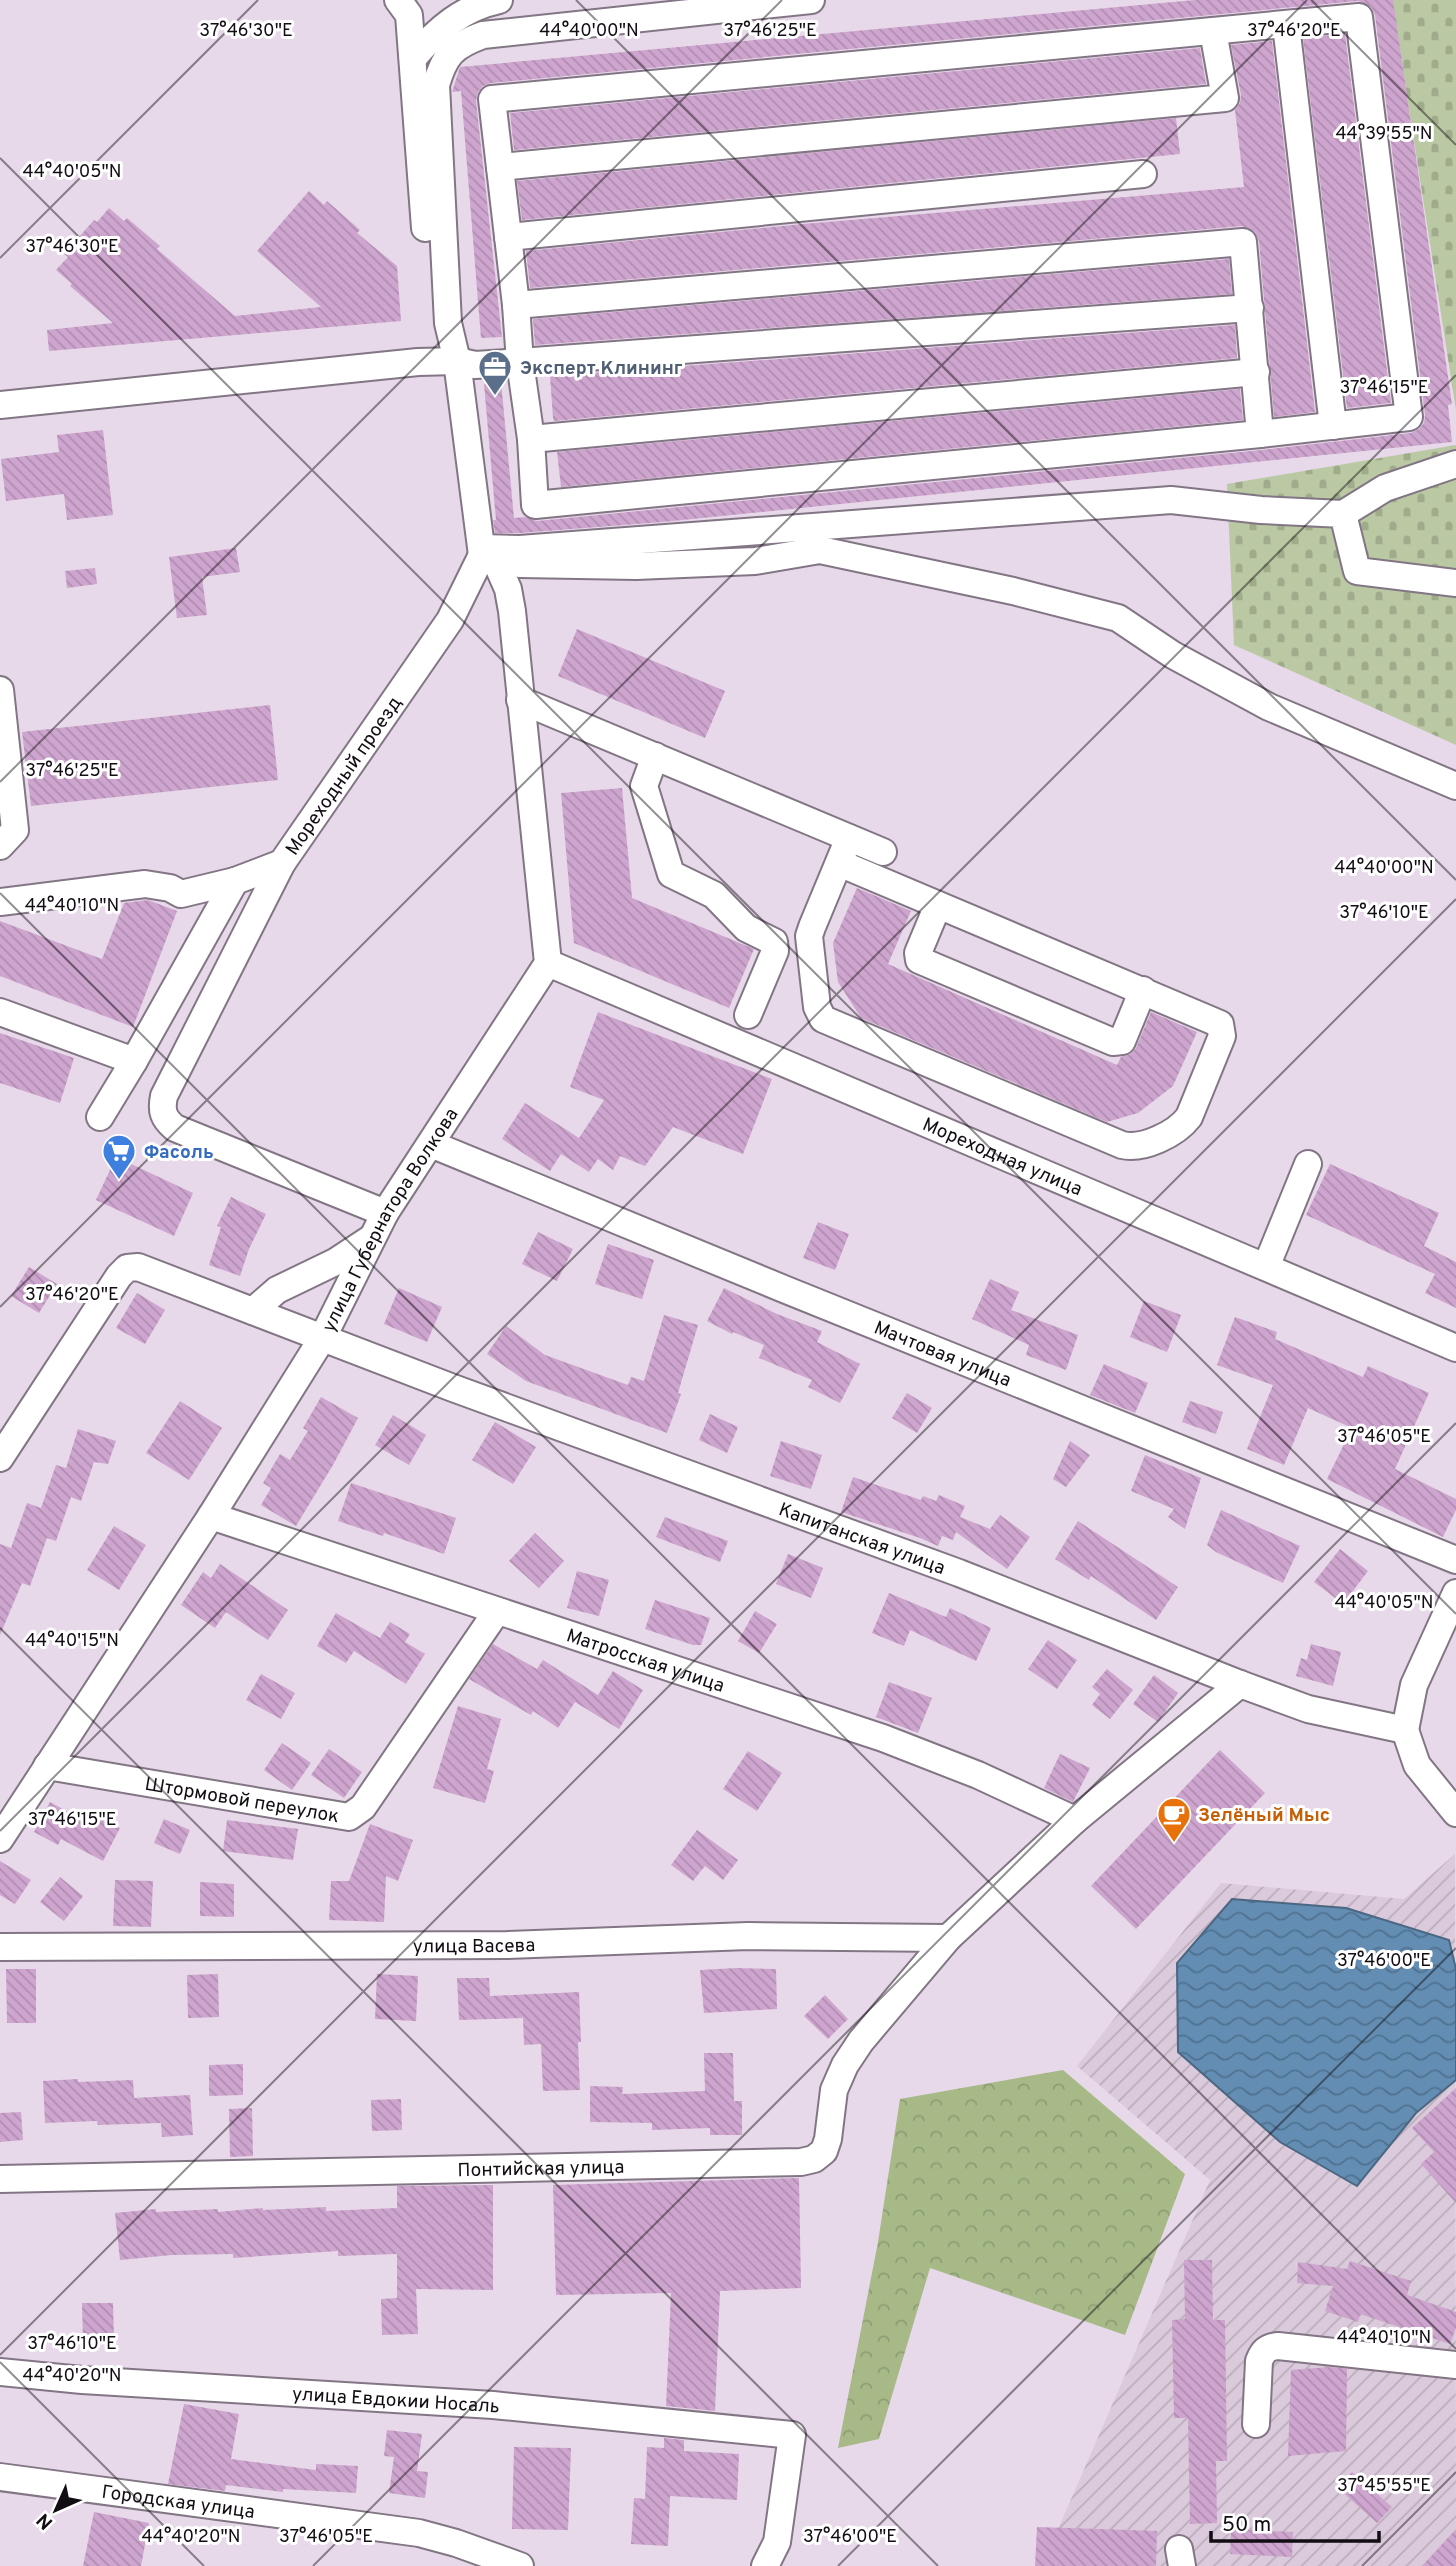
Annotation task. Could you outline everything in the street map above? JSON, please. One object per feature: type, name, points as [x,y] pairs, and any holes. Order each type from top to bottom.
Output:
[{"type":"street","points":[[398,0],[409,15],[414,57],[428,277],[434,297],[448,323]]},
{"type":"street","points":[[414,57],[436,32],[457,15],[499,0]]},
{"type":"street","points":[[548,963],[512,611],[508,589],[487,556],[457,361],[448,323],[436,85],[443,62],[460,44],[483,34],[811,0]]},
{"type":"street","points":[[1359,17],[1409,417],[535,505],[531,439],[520,362],[492,99],[1286,24],[1359,17]]},
{"type":"street","points":[[1286,24],[1333,426]]},
{"type":"street","points":[[500,167],[1225,98],[1213,31]]},
{"type":"street","points":[[508,237],[1143,174]]},
{"type":"street","points":[[516,305],[1243,242],[1259,434]]},
{"type":"street","points":[[0,405],[418,362],[457,361],[475,365],[1250,309]]},
{"type":"street","points":[[531,439],[1255,372]]},
{"type":"street","points":[[487,556],[520,549],[1171,500],[1261,510],[1343,514],[1385,488],[1456,464]]},
{"type":"street","points":[[1343,514],[1357,571],[1456,583]]},
{"type":"street","points":[[487,556],[636,566],[755,561],[820,551],[1013,591],[1118,618],[1173,655],[1269,707],[1456,786]]},
{"type":"street","name":"Мореходный проезд","points":[[0,902],[145,884],[158,885],[181,894],[235,881],[282,863],[450,620],[487,556]]},
{"type":"street","points":[[0,690],[15,830],[0,846]]},
{"type":"street","points":[[520,700],[883,852]]},
{"type":"street","points":[[655,756],[644,786],[671,874],[714,895],[747,928],[774,942],[775,951],[748,1015]]},
{"type":"street","points":[[839,863],[1220,1024],[1223,1031],[1189,1116],[1173,1132],[1132,1147],[823,1019],[817,1007],[809,936],[849,838]]},
{"type":"street","points":[[282,863],[164,1096],[161,1108],[166,1120],[175,1128],[385,1213]]},
{"type":"street","points":[[100,1117],[235,881]]},
{"type":"street","points":[[938,905],[918,953],[919,960],[1112,1042],[1122,1041],[1143,990]]},
{"type":"street","name":"улица Губернатора Волкова","points":[[0,1839],[211,1517],[323,1337],[385,1213],[548,963]]},
{"type":"street","name":"Мореходная улица","points":[[548,963],[1456,1348]]},
{"type":"street","points":[[0,1012],[134,1061]]},
{"type":"street","name":"Мачтовая улица","points":[[431,1144],[1456,1560]]},
{"type":"street","points":[[1266,1267],[1308,1164]]},
{"type":"street","points":[[253,1311],[277,1290],[335,1262],[373,1238]]},
{"type":"street","name":"Капитанская улица","points":[[0,1458],[119,1276],[127,1268],[138,1267],[453,1388],[959,1573],[1240,1685],[1308,1709],[1405,1730]]},
{"type":"street","name":"Матросская улица","points":[[211,1517],[883,1738],[978,1775],[1075,1820]]},
{"type":"street","points":[[1456,1593],[1414,1685],[1405,1730],[1417,1765],[1456,1813]]},
{"type":"street","name":"Штормовой переулок","points":[[47,1766],[349,1817],[363,1807],[497,1611]]},
{"type":"street","name":"Понтийская улица","points":[[0,2179],[802,2162],[814,2159],[824,2151],[834,2090],[845,2066],[861,2041],[948,1938],[1075,1820],[1240,1685]]},
{"type":"street","name":"улица Васева","points":[[0,1947],[507,1945],[748,1936],[948,1938]]},
{"type":"street","points":[[1256,2424],[1259,2361],[1262,2353],[1269,2347],[1456,2365]]},
{"type":"street","name":"улица Евдокии Носаль","points":[[0,2372],[82,2380],[493,2405],[792,2435],[777,2542],[765,2566]]},
{"type":"street","name":"Городская улица","points":[[0,2477],[419,2533],[520,2566]]},
{"type":"shaded area","points":[[1455,1854],[1456,2566],[1042,2566],[1210,2180],[1077,2066],[1221,1883],[1404,1899]]},
{"type":"green space","points":[[1392,0],[1456,0],[1456,410]]},
{"type":"green space","points":[[1456,445],[1456,745],[1234,645],[1227,484]]},
{"type":"green space","points":[[1063,2070],[1185,2174],[1125,2335],[930,2268],[879,2439],[838,2448],[878,2242],[900,2099]]},
{"type":"water","points":[[1232,1899],[1346,1908],[1449,1940],[1456,1969],[1456,2080],[1416,2113],[1357,2186],[1280,2142],[1178,2052],[1177,1963]]},
{"type":"building","points":[[1195,0],[1393,0],[1452,404],[1448,405],[1452,442],[663,522],[495,533],[484,384],[501,382],[514,518],[525,517],[537,521],[1262,450],[1411,433],[1419,429],[1424,423],[1425,415],[1375,15],[1371,7],[1358,1],[491,83],[483,86],[476,101],[502,337],[481,338],[461,91],[452,92],[460,67]]},
{"type":"building","points":[[1345,34],[1391,403],[1347,408],[1303,38]]},
{"type":"building","points":[[1272,41],[1315,412],[1274,417],[1259,241],[1255,232],[1242,226],[530,288],[526,251],[803,224],[1244,187],[1235,110],[1241,95],[1231,45]]},
{"type":"building","points":[[1200,48],[1206,84],[514,150],[510,113]]},
{"type":"building","points":[[1176,118],[1180,154],[522,220],[517,181]]},
{"type":"building","points":[[309,191],[324,205],[327,201],[360,230],[357,233],[397,266],[401,321],[49,351],[47,330],[113,323],[70,286],[72,284],[56,270],[68,257],[64,254],[94,220],[97,222],[109,208],[124,221],[127,218],[160,246],[157,249],[235,316],[321,307],[257,251]]},
{"type":"building","points":[[1229,259],[1232,294],[535,345],[533,319]]},
{"type":"building","points":[[1235,325],[1237,358],[554,421],[553,418],[550,376]]},
{"type":"building","points":[[1240,389],[1243,420],[561,487],[557,452]]},
{"type":"building","points":[[103,430],[113,515],[67,520],[64,494],[6,501],[1,459],[59,452],[57,435]]},
{"type":"building","points":[[236,548],[240,572],[202,577],[207,615],[177,618],[169,557]]},
{"type":"building","points":[[95,568],[97,584],[67,588],[65,571]]},
{"type":"building","points":[[577,629],[725,691],[705,738],[558,676]]},
{"type":"building","points":[[270,705],[278,780],[31,806],[22,732]]},
{"type":"building","points":[[622,788],[632,898],[754,949],[729,1008],[574,943],[561,793]]},
{"type":"building","points":[[857,888],[911,911],[888,964],[1117,1065],[1121,1057],[1131,1054],[1136,1048],[1151,1012],[1197,1032],[1173,1086],[1138,1113],[1107,1122],[861,1018],[838,982],[833,943]]},
{"type":"building","points":[[148,900],[177,911],[133,1027],[0,976],[0,921],[102,959],[124,903]]},
{"type":"building","points":[[598,1012],[772,1079],[743,1154],[673,1127],[645,1166],[620,1156],[613,1170],[598,1159],[589,1172],[561,1154],[550,1171],[502,1139],[525,1103],[579,1138],[604,1100],[570,1087]]},
{"type":"building","points":[[0,1033],[74,1058],[60,1103],[0,1083]]},
{"type":"building","points":[[116,1157],[193,1193],[174,1236],[96,1200]]},
{"type":"building","points":[[1330,1164],[1439,1213],[1424,1246],[1456,1262],[1456,1308],[1425,1293],[1435,1274],[1306,1215]]},
{"type":"building","points":[[231,1197],[266,1214],[249,1249],[240,1276],[209,1265],[221,1227],[217,1226]]},
{"type":"building","points":[[818,1222],[849,1234],[835,1270],[803,1258]]},
{"type":"building","points":[[538,1232],[573,1249],[557,1281],[522,1264]]},
{"type":"building","points":[[608,1244],[654,1260],[642,1299],[595,1284]]},
{"type":"building","points":[[29,1267],[57,1284],[39,1313],[11,1296]]},
{"type":"building","points":[[990,1279],[1019,1292],[1011,1310],[1078,1335],[1066,1370],[1026,1355],[1029,1345],[972,1319]]},
{"type":"building","points":[[399,1288],[442,1307],[427,1342],[384,1324]]},
{"type":"building","points":[[724,1288],[777,1314],[822,1331],[817,1342],[860,1364],[840,1403],[808,1387],[812,1380],[759,1358],[764,1345],[733,1332],[732,1334],[707,1321]]},
{"type":"building","points":[[137,1293],[165,1310],[145,1344],[116,1328]]},
{"type":"building","points":[[1144,1301],[1181,1315],[1167,1352],[1130,1337]]},
{"type":"building","points":[[664,1315],[698,1325],[678,1393],[681,1394],[667,1433],[526,1381],[487,1354],[506,1326],[545,1355],[628,1385],[631,1377],[644,1381]]},
{"type":"building","points":[[1235,1317],[1277,1332],[1275,1339],[1363,1377],[1368,1366],[1429,1393],[1395,1469],[1456,1499],[1456,1510],[1443,1537],[1327,1479],[1352,1428],[1308,1408],[1284,1465],[1247,1449],[1273,1385],[1217,1365]]},
{"type":"building","points":[[1104,1364],[1148,1383],[1135,1413],[1090,1395]]},
{"type":"building","points":[[907,1393],[932,1408],[917,1433],[892,1418]]},
{"type":"building","points":[[321,1397],[358,1418],[296,1526],[261,1505],[271,1488],[263,1483],[280,1454],[290,1460],[308,1431],[303,1428]]},
{"type":"building","points":[[180,1401],[222,1428],[189,1480],[146,1453]]},
{"type":"building","points":[[1190,1401],[1223,1412],[1216,1434],[1182,1422]]},
{"type":"building","points":[[710,1414],[738,1427],[727,1453],[699,1440]]},
{"type":"building","points":[[393,1415],[426,1435],[409,1465],[375,1445]]},
{"type":"building","points":[[495,1422],[536,1447],[513,1484],[472,1460]]},
{"type":"building","points":[[78,1429],[116,1441],[108,1464],[94,1462],[81,1501],[71,1497],[56,1541],[47,1538],[30,1586],[22,1583],[0,1635],[0,1544],[11,1548],[27,1503],[41,1508],[56,1465],[66,1468]]},
{"type":"building","points":[[781,1441],[822,1455],[811,1489],[770,1476]]},
{"type":"building","points":[[1070,1441],[1090,1455],[1066,1487],[1053,1479]]},
{"type":"building","points":[[1145,1455],[1201,1478],[1185,1529],[1168,1517],[1174,1509],[1131,1491]]},
{"type":"building","points":[[853,1477],[921,1500],[923,1496],[936,1501],[939,1495],[965,1506],[960,1517],[990,1529],[1000,1515],[1030,1537],[1007,1569],[956,1532],[953,1540],[942,1536],[938,1546],[841,1512]]},
{"type":"building","points":[[351,1483],[456,1518],[444,1554],[384,1533],[383,1536],[338,1521]]},
{"type":"building","points":[[1221,1510],[1300,1546],[1283,1583],[1216,1552],[1207,1545]]},
{"type":"building","points":[[665,1517],[728,1541],[720,1562],[656,1537]]},
{"type":"building","points":[[1078,1521],[1178,1587],[1156,1620],[1091,1576],[1089,1580],[1055,1559]]},
{"type":"building","points":[[114,1526],[146,1545],[119,1590],[87,1570]]},
{"type":"building","points":[[535,1533],[564,1561],[539,1588],[509,1561]]},
{"type":"building","points":[[1340,1549],[1368,1571],[1343,1604],[1314,1582]]},
{"type":"building","points":[[788,1554],[823,1568],[811,1598],[776,1584]]},
{"type":"building","points":[[220,1564],[288,1610],[268,1640],[226,1612],[215,1628],[181,1605],[203,1572],[211,1578]]},
{"type":"building","points":[[577,1571],[609,1580],[599,1616],[567,1608]]},
{"type":"building","points":[[889,1593],[946,1617],[950,1608],[991,1628],[976,1661],[910,1630],[904,1646],[872,1633]]},
{"type":"building","points":[[655,1600],[710,1618],[701,1645],[693,1645],[645,1629]]},
{"type":"building","points":[[755,1611],[777,1624],[759,1653],[738,1641]]},
{"type":"building","points":[[336,1613],[380,1638],[390,1622],[410,1634],[405,1642],[425,1654],[406,1684],[354,1651],[346,1663],[317,1646]]},
{"type":"building","points":[[1048,1640],[1077,1660],[1057,1689],[1028,1669]]},
{"type":"building","points":[[493,1644],[537,1669],[543,1660],[598,1695],[613,1671],[643,1690],[619,1729],[575,1702],[558,1728],[533,1711],[531,1715],[469,1679]]},
{"type":"building","points":[[1311,1644],[1341,1652],[1333,1686],[1296,1676],[1301,1658],[1307,1660]]},
{"type":"building","points":[[1107,1669],[1133,1690],[1110,1719],[1092,1705],[1100,1694],[1092,1687]]},
{"type":"building","points":[[261,1674],[295,1693],[281,1719],[246,1700]]},
{"type":"building","points":[[1154,1675],[1178,1693],[1158,1722],[1133,1704]]},
{"type":"building","points":[[889,1682],[932,1698],[918,1733],[876,1717]]},
{"type":"building","points":[[458,1706],[501,1719],[487,1769],[494,1771],[485,1803],[433,1788]]},
{"type":"building","points":[[282,1743],[311,1763],[292,1790],[264,1770]]},
{"type":"building","points":[[329,1749],[362,1772],[344,1798],[311,1775]]},
{"type":"building","points":[[1220,1750],[1265,1793],[1136,1929],[1091,1886]]},
{"type":"building","points":[[748,1751],[782,1773],[757,1811],[723,1789]]},
{"type":"building","points":[[1060,1754],[1090,1768],[1073,1802],[1044,1788]]},
{"type":"building","points":[[50,1802],[92,1825],[97,1816],[120,1828],[103,1861],[61,1839],[58,1845],[34,1832]]},
{"type":"building","points":[[164,1819],[190,1830],[180,1854],[154,1843]]},
{"type":"building","points":[[227,1820],[298,1829],[293,1860],[223,1851]]},
{"type":"building","points":[[370,1824],[413,1840],[398,1881],[386,1876],[384,1922],[329,1920],[331,1881],[349,1881]]},
{"type":"building","points":[[697,1830],[738,1860],[723,1880],[705,1866],[693,1881],[671,1865]]},
{"type":"building","points":[[0,1861],[31,1880],[15,1904],[0,1895]]},
{"type":"building","points":[[60,1877],[83,1896],[64,1921],[40,1902]]},
{"type":"building","points":[[115,1880],[153,1881],[151,1927],[113,1926]]},
{"type":"building","points":[[200,1882],[234,1884],[234,1917],[200,1916]]},
{"type":"building","points":[[6,1969],[36,1969],[36,2023],[7,2023]]},
{"type":"building","points":[[776,1969],[777,2009],[704,2013],[700,1970]]},
{"type":"building","points":[[218,1974],[219,2017],[188,2018],[187,1975]]},
{"type":"building","points":[[377,1974],[418,1976],[416,2021],[375,2019]]},
{"type":"building","points":[[457,1978],[489,1978],[490,1996],[579,1992],[580,2090],[543,2091],[541,2044],[524,2045],[523,2018],[459,2020]]},
{"type":"building","points":[[825,1995],[848,2019],[828,2039],[804,2016]]},
{"type":"building","points":[[704,2053],[733,2053],[734,2101],[742,2101],[742,2135],[710,2135],[710,2128],[652,2130],[652,2123],[590,2122],[590,2086],[623,2087],[622,2094],[705,2091]]},
{"type":"building","points":[[243,2064],[243,2095],[209,2096],[209,2065]]},
{"type":"building","points":[[78,2079],[78,2082],[133,2080],[134,2098],[190,2095],[193,2135],[162,2137],[161,2123],[45,2123],[43,2081]]},
{"type":"building","points":[[1456,2088],[1456,2203],[1421,2164],[1434,2152],[1412,2128]]},
{"type":"building","points":[[401,2099],[402,2130],[372,2131],[371,2100]]},
{"type":"building","points":[[252,2108],[253,2156],[230,2157],[229,2109]]},
{"type":"building","points":[[21,2112],[23,2140],[0,2142],[0,2113]]},
{"type":"building","points":[[799,2178],[801,2288],[720,2291],[715,2411],[666,2406],[671,2293],[556,2295],[553,2185]]},
{"type":"building","points":[[493,2185],[493,2290],[416,2289],[418,2334],[382,2335],[381,2299],[397,2298],[397,2254],[338,2256],[338,2251],[233,2258],[233,2254],[172,2255],[120,2260],[115,2213],[156,2209],[156,2212],[218,2209],[218,2212],[263,2208],[326,2207],[326,2211],[397,2208],[397,2186]]},
{"type":"building","points":[[1184,2260],[1212,2260],[1213,2320],[1225,2320],[1227,2461],[1216,2461],[1217,2523],[1190,2524],[1188,2418],[1174,2418],[1172,2320],[1185,2319]]},
{"type":"building","points":[[1350,2261],[1411,2281],[1407,2295],[1456,2312],[1456,2328],[1450,2344],[1360,2314],[1358,2322],[1325,2311],[1333,2286],[1297,2283],[1298,2262],[1347,2269]]},
{"type":"building","points":[[82,2303],[113,2303],[114,2338],[83,2339]]},
{"type":"building","points":[[1330,2367],[1347,2369],[1346,2451],[1288,2456],[1291,2370]]},
{"type":"building","points":[[184,2404],[239,2414],[231,2459],[316,2470],[316,2464],[358,2466],[356,2493],[283,2489],[283,2492],[226,2485],[225,2491],[168,2484]]},
{"type":"building","points":[[387,2430],[422,2434],[417,2471],[428,2472],[425,2498],[389,2493],[394,2457],[384,2456]]},
{"type":"building","points":[[664,2438],[684,2440],[684,2451],[739,2454],[737,2500],[670,2496],[668,2546],[631,2544],[634,2498],[645,2499],[647,2447],[664,2448]]},
{"type":"building","points":[[514,2447],[571,2448],[568,2530],[512,2529]]},
{"type":"building","points":[[1352,2472],[1392,2507],[1377,2523],[1338,2488]]},
{"type":"building","points":[[94,2512],[149,2523],[141,2566],[83,2566]]},
{"type":"building","points":[[1037,2527],[1157,2531],[1156,2566],[1035,2566]]},
{"type":"building","points":[[1231,2529],[1293,2532],[1292,2557],[1230,2554]]},
{"type":"building","points":[[1456,2529],[1456,2566],[1422,2566]]},
{"type":"place","name":"Эксперт Клининг","points":[[495,397]]},
{"type":"place","name":"Фасоль","points":[[119,1181]]},
{"type":"place","name":"Зелёный Мыс","points":[[1174,1844]]}]
